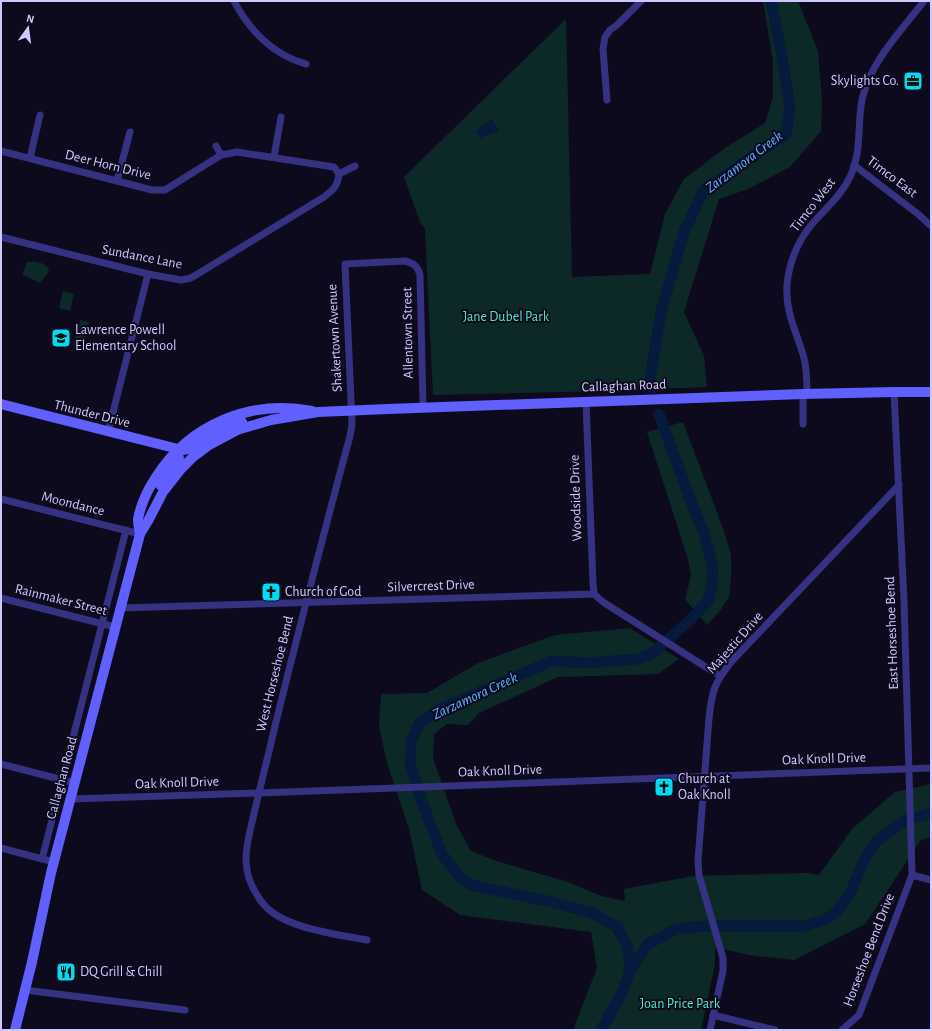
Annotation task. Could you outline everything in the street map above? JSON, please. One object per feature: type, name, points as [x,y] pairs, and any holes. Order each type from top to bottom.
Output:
[{"type":"main road","name":"Callaghan Road","points":[[15,1030],[54,862],[119,608],[141,531],[163,492],[173,478],[188,461],[201,451],[237,430],[256,424],[318,412],[805,394],[931,392]]},
{"type":"main road","name":"Thunder Drive","points":[[1,404],[177,449]]},
{"type":"main road","name":"Callaghan Road","points":[[141,531],[138,520],[153,481],[177,449],[200,432],[239,414],[263,410],[299,408],[318,412]]},
{"type":"main road","points":[[141,531],[143,520],[152,499],[178,459],[177,449],[188,450],[219,430],[240,422],[278,415],[299,416]]},
{"type":"main road","points":[[152,443],[161,454],[163,459],[162,468]]},
{"type":"street","points":[[234,1],[250,26],[264,42],[295,61],[306,64]]},
{"type":"street","points":[[607,100],[603,49],[605,37],[610,30],[617,26],[641,1]]},
{"type":"street","name":"Timco West","points":[[803,424],[806,366],[793,328],[788,307],[788,284],[794,257],[802,239],[811,226],[841,193],[847,184],[854,165],[860,138],[862,100],[871,73],[879,60],[924,1]]},
{"type":"street","points":[[30,158],[40,115]]},
{"type":"street","points":[[274,157],[281,118]]},
{"type":"street","points":[[117,181],[130,132]]},
{"type":"street","points":[[216,146],[221,155]]},
{"type":"street","name":"Deer Horn Drive","points":[[1,151],[152,190],[165,190],[221,155],[243,152],[334,167],[338,174]]},
{"type":"street","name":"Timco East","points":[[854,165],[918,214],[931,226]]},
{"type":"street","points":[[338,174],[355,166]]},
{"type":"street","name":"Sundance Lane","points":[[1,237],[148,274],[181,280],[198,275],[324,197],[338,184],[338,174]]},
{"type":"street","name":"Shakertown Avenue","points":[[351,410],[344,264],[411,263]]},
{"type":"street","name":"Allentown Street","points":[[411,263],[418,269],[420,275],[423,407]]},
{"type":"street","points":[[108,432],[148,274]]},
{"type":"street","name":"East Horseshoe Bend","points":[[894,392],[899,485],[912,875]]},
{"type":"street","name":"Woodside Drive","points":[[586,402],[594,594]]},
{"type":"street","name":"West Horseshoe Bend","points":[[351,410],[352,424],[350,436],[258,793],[246,860],[250,882],[262,903],[276,916],[297,925],[367,940]]},
{"type":"street","name":"Majestic Drive","points":[[710,1030],[724,965],[720,943],[699,875],[698,861],[712,695],[720,676],[899,485]]},
{"type":"street","name":"Moondance","points":[[1,499],[126,530],[141,531]]},
{"type":"street","name":"Callaghan Road","points":[[42,859],[126,530]]},
{"type":"street","points":[[594,594],[603,602],[720,676]]},
{"type":"street","name":"Silvercrest Drive","points":[[119,608],[594,594]]},
{"type":"street","name":"Rainmaker Street","points":[[1,598],[115,627]]},
{"type":"street","points":[[1,764],[75,783]]},
{"type":"street","name":"Oak Knoll Drive","points":[[71,799],[444,787],[931,768]]},
{"type":"street","points":[[1,848],[54,862]]},
{"type":"street","points":[[912,875],[931,880]]},
{"type":"street","name":"Horseshoe Bend Drive","points":[[842,1030],[859,1015],[912,875]]},
{"type":"street","points":[[25,990],[185,1010]]},
{"type":"street","points":[[714,1016],[774,1030]]},
{"type":"green space","name":"Jane Dubel Park","points":[[763,1],[798,1],[818,51],[822,100],[821,131],[790,167],[748,189],[719,199],[684,312],[704,356],[707,387],[433,395],[425,229],[420,222],[404,177],[566,19],[572,277],[650,274],[665,214],[684,179],[725,148],[765,123],[773,97],[773,61]]},
{"type":"green space","points":[[27,262],[40,263],[48,268],[49,271],[40,283],[23,275]]},
{"type":"green space","points":[[63,291],[74,294],[70,311],[59,308]]},
{"type":"green space","points":[[80,320],[89,322],[82,348],[73,345]]},
{"type":"green space","points":[[683,422],[724,531],[731,555],[729,597],[719,612],[707,625],[685,599],[691,576],[688,559],[647,432]]},
{"type":"green space","name":"Joan Price Park","points":[[630,628],[679,659],[658,674],[558,677],[479,713],[468,725],[447,724],[434,734],[433,758],[456,824],[471,851],[496,861],[568,882],[601,896],[625,901],[624,889],[693,876],[807,873],[819,875],[852,829],[895,792],[931,784],[931,837],[921,840],[865,924],[794,960],[749,955],[715,947],[715,964],[701,1030],[573,1030],[597,968],[591,932],[460,915],[422,890],[409,829],[387,763],[379,726],[381,694],[427,693],[478,663],[555,635]]},
{"type":"water","points":[[492,119],[499,131],[480,138],[476,131]]},
{"type":"waterway","name":"Zarzamora Creek","points":[[653,388],[650,378],[661,312],[684,232],[704,190],[786,134],[790,108],[781,50],[771,1]]},
{"type":"waterway","name":"Zarzamora Creek","points":[[601,1030],[622,993],[629,973],[630,960],[627,945],[617,927],[592,913],[552,902],[471,885],[457,874],[442,854],[422,802],[410,764],[411,741],[419,724],[438,710],[552,661],[587,663],[637,659],[653,653],[690,620],[708,601],[712,586],[713,568],[704,533],[659,414]]},
{"type":"waterway","points":[[629,972],[648,944],[676,929],[705,926],[804,926],[827,919],[837,911],[849,896],[864,860],[877,841],[904,821],[931,813]]},
{"type":"place","name":"Skylights Co.","points":[[913,81]]},
{"type":"place","name":"Lawrence Powell Elementary School","points":[[61,338]]},
{"type":"place","name":"Church of God","points":[[271,592]]},
{"type":"place","name":"Church at Oak Knoll","points":[[664,787]]},
{"type":"place","name":"DQ Grill & Chill","points":[[66,972]]}]
